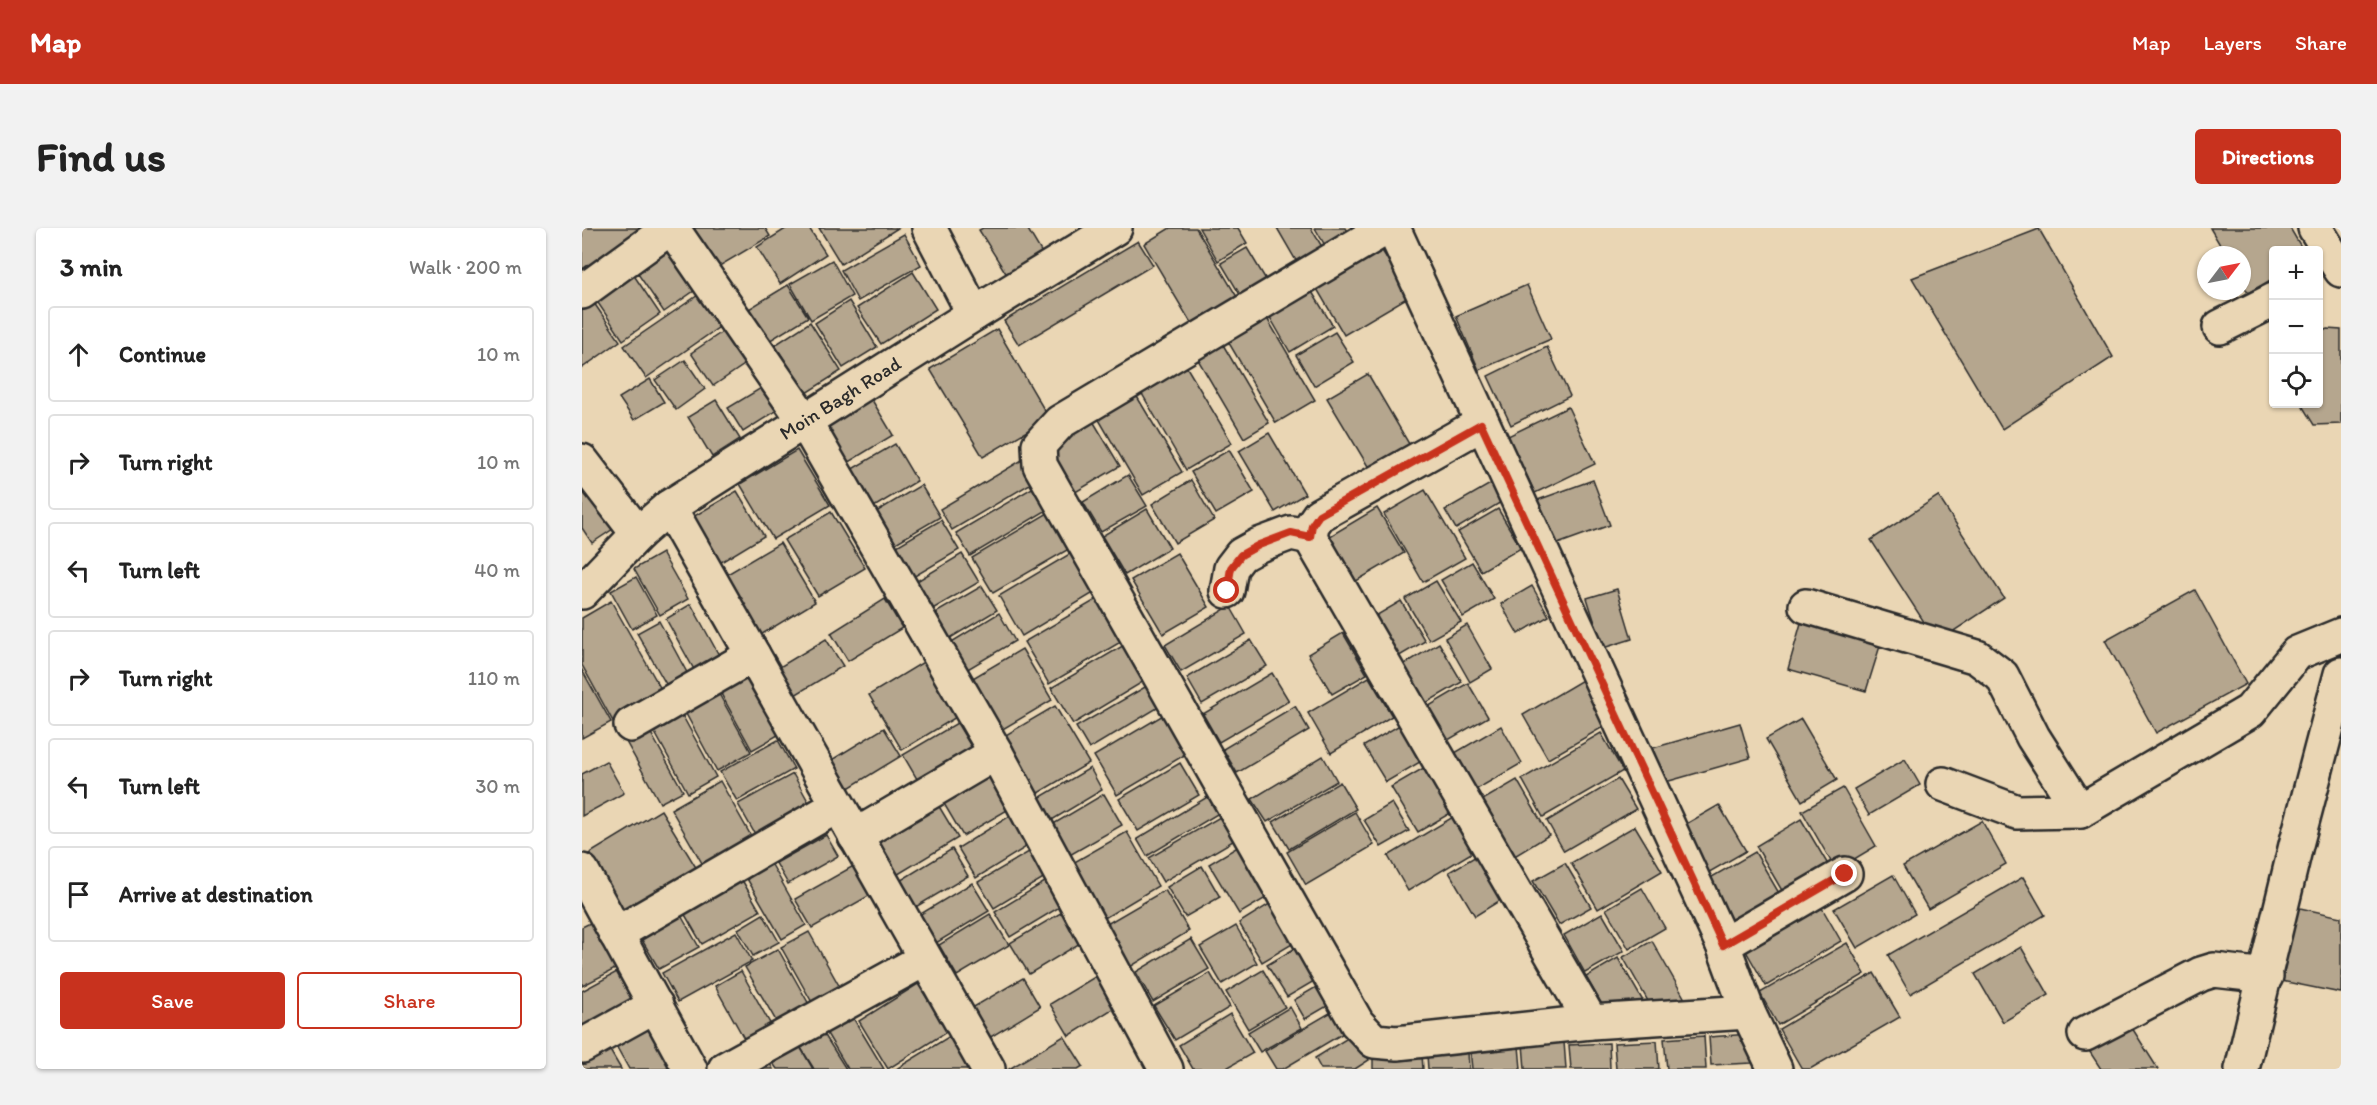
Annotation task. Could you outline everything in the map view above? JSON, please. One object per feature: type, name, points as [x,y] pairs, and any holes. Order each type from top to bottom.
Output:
[{"type":"street","points":[[582,292],[671,228],[804,420],[996,753],[1166,1069]]},
{"type":"street","points":[[929,228],[974,314]]},
{"type":"street","name":"Moin Bagh Road","points":[[582,592],[669,507],[804,420],[1115,228]]},
{"type":"street","points":[[1386,228],[1060,422],[1039,445],[1040,465],[1357,1023],[1374,1041],[1397,1043],[1591,1023],[1748,1012]]},
{"type":"street","points":[[1393,228],[1481,424],[1723,945],[1748,1012],[1775,1069]]},
{"type":"street","points":[[2315,228],[2333,271]]},
{"type":"street","points":[[2220,327],[2269,302]]},
{"type":"street","points":[[1481,424],[1319,515],[1312,525],[1310,537],[1591,1023]]},
{"type":"street","points":[[582,460],[639,534]]},
{"type":"street","points":[[669,507],[988,1069]]},
{"type":"street","points":[[1227,591],[1231,568],[1241,555],[1259,545],[1291,533],[1310,537]]},
{"type":"street","points":[[1806,606],[1977,657],[2002,676],[2033,737],[2080,811]]},
{"type":"street","points":[[1943,784],[2017,812],[2080,811],[2250,711],[2297,653],[2341,635]]},
{"type":"street","points":[[631,725],[753,655]]},
{"type":"street","points":[[2242,1069],[2296,845],[2341,675]]},
{"type":"street","points":[[855,837],[996,753]]},
{"type":"street","points":[[616,934],[837,806]]},
{"type":"street","points":[[582,871],[690,1069]]},
{"type":"street","points":[[1723,945],[1845,874]]},
{"type":"street","points":[[725,1069],[925,959]]},
{"type":"street","points":[[2085,1034],[2201,974],[2214,970],[2266,976]]},
{"type":"street","points":[[582,1046],[656,1005]]},
{"type":"building","points":[[582,228],[643,228],[582,270]]},
{"type":"building","points":[[686,228],[765,228],[770,236],[711,271]]},
{"type":"building","points":[[787,228],[809,228],[826,254],[780,284],[757,247]]},
{"type":"building","points":[[819,228],[898,228],[841,264]]},
{"type":"building","points":[[983,228],[1027,228],[1042,253],[1007,275],[979,230]]},
{"type":"building","points":[[1170,228],[1196,228],[1243,307],[1197,333],[1144,244]]},
{"type":"building","points":[[1199,228],[1238,228],[1247,243],[1218,261]]},
{"type":"building","points":[[1277,228],[1311,228],[1328,257],[1302,271]]},
{"type":"building","points":[[1315,228],[1345,228],[1353,241],[1330,254]]},
{"type":"building","points":[[2210,228],[2290,228],[2301,246],[2269,246],[2269,281],[2251,291],[2251,246],[2221,246]]},
{"type":"building","points":[[2039,229],[2113,357],[2002,429],[1912,278]]},
{"type":"building","points":[[904,234],[921,265],[858,301],[841,270]]},
{"type":"building","points":[[1138,241],[1153,265],[1019,345],[1004,321]]},
{"type":"building","points":[[1378,244],[1410,296],[1344,335],[1313,282]]},
{"type":"building","points":[[672,246],[701,286],[664,312],[636,271]]},
{"type":"building","points":[[1247,248],[1271,288],[1245,303],[1221,263]]},
{"type":"building","points":[[832,260],[852,296],[811,320],[790,284]]},
{"type":"building","points":[[913,272],[936,309],[881,344],[857,308]]},
{"type":"building","points":[[633,274],[660,314],[623,340],[596,300]]},
{"type":"building","points":[[788,285],[808,317],[764,344],[744,312]]},
{"type":"building","points":[[1527,285],[1551,339],[1479,370],[1456,316]]},
{"type":"building","points":[[1309,287],[1333,326],[1290,352],[1267,312]]},
{"type":"building","points":[[704,291],[725,323],[646,378],[624,346]]},
{"type":"building","points":[[849,301],[877,347],[843,368],[815,323]]},
{"type":"building","points":[[594,303],[620,341],[582,368],[582,311]]},
{"type":"building","points":[[1265,315],[1315,400],[1276,423],[1226,338]]},
{"type":"building","points":[[810,322],[841,371],[806,393],[775,345]]},
{"type":"building","points":[[728,328],[750,361],[713,386],[691,353]]},
{"type":"building","points":[[997,329],[1049,418],[983,457],[930,369]]},
{"type":"building","points":[[2341,330],[2341,424],[2314,425],[2303,408],[2323,408],[2323,331]]},
{"type":"building","points":[[1335,332],[1354,362],[1314,386],[1296,355]]},
{"type":"building","points":[[1222,343],[1269,423],[1244,438],[1197,358]]},
{"type":"building","points":[[1547,347],[1570,396],[1511,425],[1488,376]]},
{"type":"building","points":[[685,360],[705,389],[676,410],[655,380]]},
{"type":"building","points":[[1186,366],[1232,443],[1186,470],[1141,392]]},
{"type":"building","points":[[1368,374],[1412,449],[1372,473],[1327,398]]},
{"type":"building","points":[[650,379],[664,402],[634,420],[619,398]]},
{"type":"building","points":[[773,381],[787,404],[743,432],[728,408]]},
{"type":"building","points":[[869,395],[893,435],[842,466],[818,425]]},
{"type":"building","points":[[1136,395],[1182,472],[1143,495],[1098,418]]},
{"type":"building","points":[[716,400],[740,439],[712,457],[688,417]]},
{"type":"building","points":[[1568,407],[1595,464],[1535,493],[1508,436]]},
{"type":"building","points":[[1093,421],[1120,466],[1072,494],[1045,449]]},
{"type":"building","points":[[1269,433],[1305,494],[1275,512],[1239,451]]},
{"type":"building","points":[[895,444],[917,481],[864,513],[842,475]]},
{"type":"building","points":[[797,450],[830,505],[773,539],[740,484]]},
{"type":"building","points":[[1229,450],[1254,492],[1216,514],[1191,472]]},
{"type":"building","points":[[1022,460],[1035,481],[952,530],[940,509]]},
{"type":"building","points":[[1128,475],[1147,506],[1101,532],[1083,502]]},
{"type":"building","points":[[582,480],[613,529],[592,543],[582,528]]},
{"type":"building","points":[[1191,480],[1214,520],[1175,543],[1152,504]]},
{"type":"building","points":[[1593,480],[1610,525],[1552,546],[1535,501]]},
{"type":"building","points":[[1492,483],[1503,501],[1456,529],[1445,510]]},
{"type":"building","points":[[1039,484],[1052,507],[970,556],[956,533]]},
{"type":"building","points":[[921,485],[940,517],[889,547],[871,515]]},
{"type":"building","points":[[1425,490],[1465,558],[1423,582],[1384,514]]},
{"type":"building","points":[[737,491],[764,536],[718,564],[691,518]]},
{"type":"building","points":[[1938,496],[2004,598],[1937,642],[1871,540]]},
{"type":"building","points":[[1377,508],[1404,553],[1346,587],[1320,542]]},
{"type":"building","points":[[1147,509],[1170,548],[1125,575],[1102,536]]},
{"type":"building","points":[[1498,509],[1521,548],[1481,571],[1458,532]]},
{"type":"building","points":[[1053,510],[1074,546],[993,593],[972,558]]},
{"type":"building","points":[[831,512],[865,568],[818,596],[784,540]]},
{"type":"building","points":[[941,520],[959,550],[908,580],[890,550]]},
{"type":"building","points":[[780,543],[815,602],[759,636],[724,576]]},
{"type":"building","points":[[1078,549],[1102,588],[1022,636],[999,596]]},
{"type":"building","points":[[662,553],[688,599],[660,615],[634,569]]},
{"type":"building","points":[[1177,553],[1209,607],[1163,634],[1131,580]]},
{"type":"building","points":[[962,554],[979,582],[924,614],[907,587]]},
{"type":"building","points":[[1472,562],[1494,599],[1463,617],[1441,580]]},
{"type":"building","points":[[636,577],[657,615],[632,629],[611,591]]},
{"type":"building","points":[[1436,581],[1461,622],[1429,640],[1405,599]]},
{"type":"building","points":[[982,586],[997,610],[942,643],[927,618]]},
{"type":"building","points":[[1532,586],[1549,616],[1518,634],[1501,604]]},
{"type":"building","points":[[1617,589],[1632,639],[1603,648],[1587,598]]},
{"type":"building","points":[[2195,590],[2246,684],[2156,733],[2105,640]]},
{"type":"building","points":[[1099,598],[1124,640],[1049,684],[1024,642]]},
{"type":"building","points":[[885,599],[902,628],[848,661],[831,633]]},
{"type":"building","points":[[611,601],[666,698],[615,725],[582,665],[582,618]]},
{"type":"building","points":[[1401,601],[1425,641],[1396,658],[1372,618]]},
{"type":"building","points":[[691,604],[721,659],[696,673],[666,619]]},
{"type":"building","points":[[1230,606],[1246,634],[1181,672],[1165,645]]},
{"type":"building","points":[[999,613],[1015,641],[961,673],[945,646]]},
{"type":"building","points":[[659,621],[691,680],[670,691],[637,633]]},
{"type":"building","points":[[1801,623],[1880,646],[1866,691],[1788,669]]},
{"type":"building","points":[[1467,625],[1492,669],[1470,682],[1445,638]]},
{"type":"building","points":[[1343,633],[1367,674],[1332,694],[1308,654]]},
{"type":"building","points":[[826,639],[843,666],[790,698],[773,671]]},
{"type":"building","points":[[1251,640],[1267,666],[1202,704],[1187,678]]},
{"type":"building","points":[[1439,643],[1462,682],[1426,703],[1403,665]]},
{"type":"building","points":[[1126,644],[1146,680],[1073,724],[1051,688]]},
{"type":"building","points":[[1022,649],[1052,700],[996,733],[966,682]]},
{"type":"building","points":[[925,661],[958,716],[902,750],[869,695]]},
{"type":"building","points":[[582,670],[611,722],[582,738]]},
{"type":"building","points":[[1272,673],[1289,701],[1219,742],[1203,714]]},
{"type":"building","points":[[745,676],[778,735],[752,750],[719,690]]},
{"type":"building","points":[[1369,677],[1392,716],[1331,753],[1308,713]]},
{"type":"building","points":[[1584,679],[1610,723],[1548,759],[1523,715]]},
{"type":"building","points":[[1152,683],[1164,704],[1089,749],[1076,727]]},
{"type":"building","points":[[1468,683],[1488,717],[1443,743],[1424,709]]},
{"type":"building","points":[[719,694],[751,752],[717,771],[685,712]]},
{"type":"building","points":[[1055,706],[1089,763],[1033,796],[999,739]]},
{"type":"building","points":[[1295,706],[1309,730],[1237,773],[1223,749]]},
{"type":"building","points":[[1175,708],[1198,747],[1117,795],[1094,756]]},
{"type":"building","points":[[681,713],[716,777],[688,793],[653,729]]},
{"type":"building","points":[[1801,719],[1837,780],[1802,801],[1766,739]]},
{"type":"building","points":[[957,723],[978,758],[924,791],[903,755]]},
{"type":"building","points":[[1403,723],[1425,759],[1386,782],[1364,746]]},
{"type":"building","points":[[1740,723],[1750,758],[1662,783],[1653,748]]},
{"type":"building","points":[[1501,726],[1522,763],[1470,793],[1448,757]]},
{"type":"building","points":[[648,728],[683,791],[660,803],[625,740]]},
{"type":"building","points":[[884,728],[901,756],[842,792],[825,764]]},
{"type":"building","points":[[1601,733],[1623,771],[1543,817],[1522,779]]},
{"type":"building","points":[[778,740],[794,769],[737,801],[720,772]]},
{"type":"building","points":[[1323,756],[1337,781],[1267,822],[1252,799]]},
{"type":"building","points":[[1905,759],[1920,785],[1869,815],[1854,789]]},
{"type":"building","points":[[606,761],[624,793],[582,816],[582,774]]},
{"type":"building","points":[[1180,763],[1199,795],[1138,831],[1119,799]]},
{"type":"building","points":[[1427,766],[1454,811],[1418,832],[1391,787]]},
{"type":"building","points":[[1090,768],[1102,790],[1047,823],[1034,801]]},
{"type":"building","points":[[985,770],[1009,809],[963,836],[940,797]]},
{"type":"building","points":[[793,774],[813,810],[759,841],[738,804]]},
{"type":"building","points":[[1618,779],[1636,809],[1564,851],[1547,821]]},
{"type":"building","points":[[1517,780],[1549,835],[1513,857],[1481,801]]},
{"type":"building","points":[[720,781],[755,843],[706,870],[671,809]]},
{"type":"building","points":[[1340,782],[1356,809],[1289,849],[1273,822]]},
{"type":"building","points":[[1843,788],[1876,846],[1836,870],[1802,811]]},
{"type":"building","points":[[1219,790],[1229,807],[1147,856],[1137,839]]},
{"type":"building","points":[[1104,794],[1122,825],[1068,856],[1050,826]]},
{"type":"building","points":[[934,798],[958,838],[895,876],[870,836]]},
{"type":"building","points":[[1392,803],[1409,831],[1381,847],[1364,820]]},
{"type":"building","points":[[1719,805],[1746,851],[1706,874],[1679,828]]},
{"type":"building","points":[[661,810],[700,874],[625,919],[587,855]]},
{"type":"building","points":[[1232,810],[1245,834],[1163,882],[1149,858]]},
{"type":"building","points":[[1355,812],[1374,845],[1306,885],[1287,852]]},
{"type":"building","points":[[1013,814],[1031,844],[976,878],[958,848]]},
{"type":"building","points":[[1453,817],[1473,852],[1408,891],[1388,856]]},
{"type":"building","points":[[1801,819],[1830,868],[1784,894],[1756,846]]},
{"type":"building","points":[[1982,821],[2006,864],[1928,909],[1903,866]]},
{"type":"building","points":[[1635,826],[1662,871],[1598,909],[1571,863]]},
{"type":"building","points":[[1127,832],[1158,886],[1103,919],[1071,864]]},
{"type":"building","points":[[826,835],[838,856],[788,884],[776,863]]},
{"type":"building","points":[[1251,839],[1281,889],[1239,914],[1209,864]]},
{"type":"building","points":[[952,849],[968,876],[914,908],[898,882]]},
{"type":"building","points":[[1034,849],[1050,874],[994,908],[978,882]]},
{"type":"building","points":[[1755,852],[1783,900],[1733,929],[1705,881]]},
{"type":"building","points":[[1478,855],[1504,898],[1475,916],[1449,872]]},
{"type":"building","points":[[771,863],[806,925],[782,939],[746,877]]},
{"type":"building","points":[[1565,863],[1591,907],[1559,925],[1533,881]]},
{"type":"building","points":[[857,864],[874,893],[812,928],[795,899]]},
{"type":"building","points":[[1202,866],[1220,897],[1185,917],[1167,887]]},
{"type":"building","points":[[1893,875],[1915,914],[1857,948],[1834,909]]},
{"type":"building","points":[[2023,877],[2045,915],[1910,994],[1888,955]]},
{"type":"building","points":[[742,880],[760,911],[702,944],[684,913]]},
{"type":"building","points":[[1048,880],[1063,905],[1010,937],[995,912]]},
{"type":"building","points":[[972,883],[989,911],[936,943],[919,915]]},
{"type":"building","points":[[1642,888],[1665,928],[1629,949],[1606,909]]},
{"type":"building","points":[[1165,890],[1189,931],[1130,967],[1105,925]]},
{"type":"building","points":[[1281,897],[1304,937],[1262,962],[1239,923]]},
{"type":"building","points":[[2291,906],[2341,917],[2341,993],[2276,980]]},
{"type":"building","points":[[1069,908],[1087,939],[1029,974],[1010,943]]},
{"type":"building","points":[[1822,908],[1841,941],[1766,986],[1746,951]]},
{"type":"building","points":[[679,912],[699,947],[659,969],[639,935]]},
{"type":"building","points":[[1602,913],[1624,951],[1585,973],[1564,935]]},
{"type":"building","points":[[763,914],[779,942],[753,956],[738,929]]},
{"type":"building","points":[[990,914],[1009,945],[957,976],[939,945]]},
{"type":"building","points":[[598,919],[623,965],[582,986],[582,927]]},
{"type":"building","points":[[1236,926],[1257,963],[1222,984],[1200,947]]},
{"type":"building","points":[[736,932],[752,961],[678,1002],[662,973]]},
{"type":"building","points":[[809,932],[846,998],[818,1013],[781,947]]},
{"type":"building","points":[[1191,939],[1209,969],[1153,1002],[1136,972]]},
{"type":"building","points":[[1307,941],[1326,974],[1287,997],[1267,965]]},
{"type":"building","points":[[1652,941],[1685,999],[1656,1015],[1623,957]]},
{"type":"building","points":[[1847,943],[1865,974],[1778,1025],[1760,993]]},
{"type":"building","points":[[2021,947],[2049,995],[2003,1022],[1975,974]]},
{"type":"building","points":[[778,949],[815,1015],[783,1033],[745,967]]},
{"type":"building","points":[[1618,958],[1643,1001],[1611,1020],[1586,977]]},
{"type":"building","points":[[626,967],[644,1002],[582,1034],[582,991]]},
{"type":"building","points":[[1263,970],[1285,1007],[1248,1029],[1226,992]]},
{"type":"building","points":[[741,971],[777,1036],[751,1051],[715,986]]},
{"type":"building","points":[[1103,972],[1122,1003],[1069,1036],[1050,1004]]},
{"type":"building","points":[[1210,973],[1230,1007],[1175,1040],[1154,1006]]},
{"type":"building","points":[[1874,973],[1900,1017],[1810,1069],[1802,1069],[1779,1029]]},
{"type":"building","points":[[1023,978],[1040,1007],[989,1038],[972,1008]]},
{"type":"building","points":[[1330,979],[1341,998],[1305,1019],[1294,1000]]},
{"type":"building","points":[[918,984],[948,1031],[888,1069],[859,1021]]},
{"type":"building","points":[[1290,1007],[1302,1028],[1260,1052],[1248,1032]]},
{"type":"building","points":[[1340,1007],[1352,1028],[1283,1069],[1276,1069],[1265,1051]]},
{"type":"building","points":[[1230,1014],[1253,1053],[1225,1069],[1193,1069],[1179,1045]]},
{"type":"building","points":[[852,1016],[884,1069],[848,1069],[826,1032]]},
{"type":"building","points":[[2127,1020],[2158,1069],[2101,1069],[2086,1046]]},
{"type":"building","points":[[651,1023],[673,1065],[666,1069],[629,1069],[614,1042]]},
{"type":"building","points":[[824,1034],[846,1069],[814,1069],[801,1048]]},
{"type":"building","points":[[1354,1034],[1369,1060],[1355,1069],[1321,1069],[1315,1058]]},
{"type":"building","points":[[1750,1034],[1752,1063],[1711,1065],[1709,1037]]},
{"type":"building","points":[[950,1036],[971,1069],[896,1069]]},
{"type":"building","points":[[1064,1036],[1083,1066],[1078,1069],[1009,1069]]},
{"type":"building","points":[[1704,1036],[1706,1069],[1667,1069],[1664,1039]]},
{"type":"building","points":[[1657,1041],[1659,1069],[1616,1069],[1614,1043]]},
{"type":"building","points":[[605,1042],[621,1069],[582,1069],[582,1056]]},
{"type":"building","points":[[1564,1042],[1566,1069],[1525,1069],[1523,1044]]},
{"type":"building","points":[[1609,1043],[1610,1069],[1571,1069],[1569,1045]]},
{"type":"building","points":[[799,1045],[813,1069],[777,1069],[772,1062]]},
{"type":"building","points":[[1519,1046],[1521,1069],[1472,1069],[1470,1049]]},
{"type":"building","points":[[1468,1052],[1469,1069],[1428,1069],[1427,1055]]},
{"type":"building","points":[[1422,1055],[1423,1069],[1373,1069],[1373,1058]]},
{"type":"building","points":[[769,1062],[773,1069],[757,1069]]},
{"type":"route","points":[[1227,591],[1231,568],[1241,555],[1259,545],[1291,533],[1310,537],[1312,525],[1319,515],[1481,424],[1723,945],[1845,874]]}]
